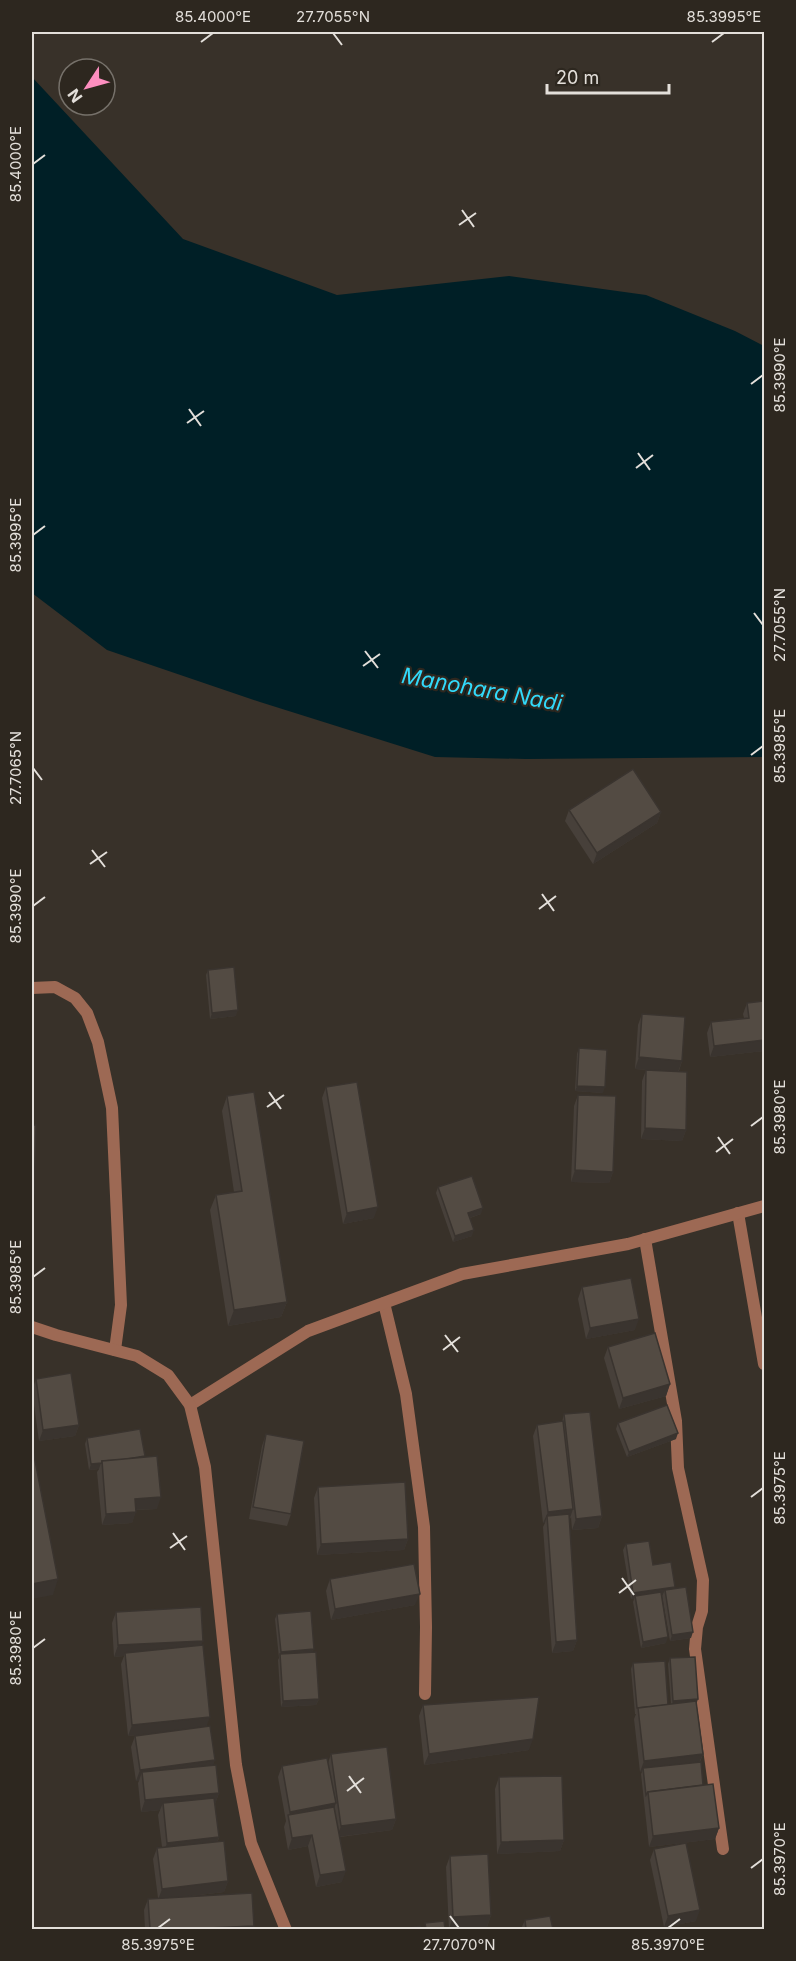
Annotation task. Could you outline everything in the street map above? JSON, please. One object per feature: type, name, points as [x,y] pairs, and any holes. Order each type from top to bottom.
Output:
[{"type":"street","points":[[32,988],[55,987],[75,998],[87,1013],[98,1042],[112,1108],[121,1305],[115,1350]]},
{"type":"street","points":[[190,1405],[308,1331],[462,1274],[628,1244],[765,1206]]},
{"type":"street","points":[[738,1214],[765,1364]]},
{"type":"street","points":[[645,1239],[676,1421],[678,1467],[703,1580],[702,1611],[697,1627],[695,1649],[723,1849]]},
{"type":"street","points":[[384,1303],[406,1394],[424,1527],[425,1694]]},
{"type":"street","points":[[32,1327],[137,1356],[168,1375],[190,1405],[205,1467],[236,1765],[251,1843],[286,1929]]},
{"type":"water","name":"Manohara Nadi","points":[[32,77],[57,104],[57,117],[69,117],[183,239],[337,295],[509,276],[646,295],[735,331],[764,346],[764,757],[526,759],[435,757],[260,702],[107,650],[32,593]]},
{"type":"building","points":[[633,769],[661,812],[597,853],[569,810]]},
{"type":"building","points":[[234,967],[238,1010],[212,1013],[208,970]]},
{"type":"building","points":[[765,1001],[765,1040],[714,1046],[711,1022],[749,1018],[747,1003]]},
{"type":"building","points":[[642,1014],[685,1017],[682,1061],[639,1057]]},
{"type":"building","points":[[579,1048],[607,1050],[605,1087],[577,1086]]},
{"type":"building","points":[[646,1070],[687,1072],[686,1130],[645,1128]]},
{"type":"building","points":[[357,1082],[378,1207],[347,1213],[326,1087]]},
{"type":"building","points":[[254,1092],[287,1302],[234,1310],[216,1195],[242,1191],[227,1096]]},
{"type":"building","points":[[578,1095],[616,1096],[613,1172],[575,1170]]},
{"type":"building","points":[[32,1125],[36,1125],[34,1194],[32,1194]]},
{"type":"building","points":[[472,1176],[483,1208],[468,1213],[474,1230],[455,1236],[438,1187]]},
{"type":"building","points":[[631,1278],[639,1319],[590,1328],[582,1287]]},
{"type":"building","points":[[655,1333],[670,1384],[623,1398],[608,1347]]},
{"type":"building","points":[[71,1373],[79,1425],[43,1430],[36,1379]]},
{"type":"building","points":[[667,1405],[678,1433],[629,1452],[618,1423]]},
{"type":"building","points":[[590,1412],[602,1516],[576,1519],[564,1414]]},
{"type":"building","points":[[563,1421],[573,1509],[548,1512],[537,1425]]},
{"type":"building","points":[[140,1429],[145,1456],[91,1464],[87,1438]]},
{"type":"building","points":[[266,1434],[304,1441],[291,1514],[253,1507]]},
{"type":"building","points":[[32,1445],[58,1579],[32,1584]]},
{"type":"building","points":[[157,1456],[161,1497],[135,1499],[136,1512],[106,1514],[102,1461]]},
{"type":"building","points":[[405,1482],[408,1539],[321,1544],[318,1487]]},
{"type":"building","points":[[569,1514],[577,1640],[556,1642],[547,1516]]},
{"type":"building","points":[[649,1541],[653,1565],[671,1562],[675,1587],[633,1593],[626,1544]]},
{"type":"building","points":[[414,1564],[420,1594],[335,1609],[330,1579]]},
{"type":"building","points":[[686,1587],[693,1632],[672,1635],[665,1590]]},
{"type":"building","points":[[661,1592],[668,1637],[643,1642],[635,1596]]},
{"type":"building","points":[[201,1607],[203,1641],[118,1645],[116,1612]]},
{"type":"building","points":[[311,1611],[314,1649],[281,1652],[277,1614]]},
{"type":"building","points":[[203,1645],[210,1717],[132,1725],[125,1653]]},
{"type":"building","points":[[316,1652],[319,1699],[283,1701],[280,1654]]},
{"type":"building","points":[[695,1657],[698,1699],[673,1701],[670,1658]]},
{"type":"building","points":[[665,1661],[668,1705],[637,1708],[633,1663]]},
{"type":"building","points":[[539,1697],[533,1739],[429,1754],[423,1705]]},
{"type":"building","points":[[696,1701],[703,1754],[644,1761],[638,1708]]},
{"type":"building","points":[[210,1726],[215,1760],[140,1770],[135,1736]]},
{"type":"building","points":[[387,1747],[396,1819],[341,1826],[331,1754]]},
{"type":"building","points":[[327,1758],[336,1803],[290,1812],[282,1766]]},
{"type":"building","points":[[701,1762],[703,1785],[648,1792],[646,1795],[643,1768]]},
{"type":"building","points":[[216,1765],[219,1793],[145,1800],[142,1772]]},
{"type":"building","points":[[562,1776],[564,1840],[501,1842],[499,1777]]},
{"type":"building","points":[[713,1784],[719,1828],[653,1836],[648,1792]]},
{"type":"building","points":[[214,1798],[219,1837],[167,1843],[163,1803]]},
{"type":"building","points":[[334,1807],[346,1871],[320,1875],[312,1835],[292,1838],[288,1815]]},
{"type":"building","points":[[224,1841],[228,1881],[162,1889],[157,1848]]},
{"type":"building","points":[[686,1843],[700,1910],[668,1916],[654,1849]]},
{"type":"building","points":[[488,1854],[491,1915],[453,1917],[450,1856]]},
{"type":"building","points":[[252,1893],[254,1926],[150,1929],[148,1899]]},
{"type":"building","points":[[550,1916],[553,1929],[526,1929],[525,1920]]},
{"type":"building","points":[[444,1921],[445,1929],[426,1929],[425,1923]]},
{"type":"building","points":[[420,1926],[421,1929],[404,1929]]}]
